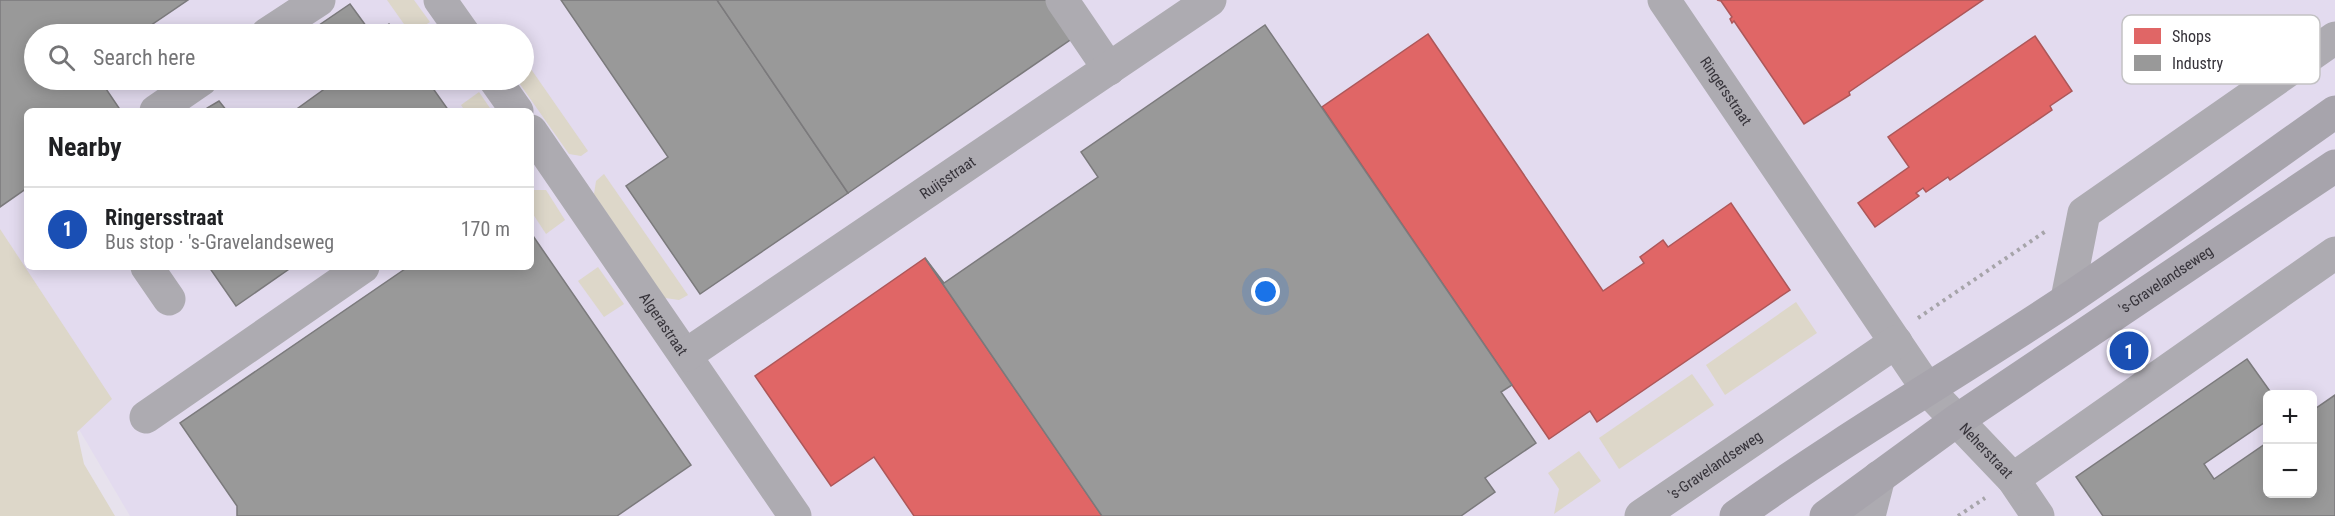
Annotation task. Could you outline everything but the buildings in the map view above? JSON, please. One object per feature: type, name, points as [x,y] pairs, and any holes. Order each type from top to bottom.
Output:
[{"type":"main road","points":[[1736,516],[1823,455],[2067,299],[2335,112]]},
{"type":"main road","name":"'s-Gravelandseweg","points":[[1826,516],[1956,422],[2335,166]]},
{"type":"street","points":[[282,24],[319,0]]},
{"type":"street","points":[[440,0],[457,24]]},
{"type":"street","points":[[1062,0],[1109,69]]},
{"type":"street","name":"Ruijsstraat","points":[[686,355],[1210,0]]},
{"type":"street","name":"Ringersstraat","points":[[1664,0],[1928,390]]},
{"type":"street","points":[[2320,48],[2335,38]]},
{"type":"street","points":[[2067,299],[2084,213],[2269,84]]},
{"type":"street","points":[[160,108],[186,90]]},
{"type":"street","points":[[502,90],[515,108]]},
{"type":"street","name":"Algerastraat","points":[[534,142],[686,355],[795,516]]},
{"type":"street","points":[[2013,479],[2335,253]]},
{"type":"street","points":[[149,270],[169,299]]},
{"type":"street","points":[[146,417],[359,270]]},
{"type":"street","name":"'s-Gravelandseweg","points":[[1641,516],[1896,342]]},
{"type":"street","name":"Neherstraat","points":[[1928,390],[1956,422],[2013,479],[2038,516]]},
{"type":"street","points":[[1869,516],[1879,477]]},
{"type":"path","points":[[1896,342],[1917,318],[2062,221],[2084,213]]},
{"type":"shaded area","points":[[0,0],[2335,0],[2335,516],[130,516],[0,295]]},
{"type":"shaded area","points":[[387,0],[414,0],[430,22],[404,24]]},
{"type":"shaded area","points":[[534,73],[588,151],[581,156],[569,154],[524,90],[534,90]]},
{"type":"shaded area","points":[[479,92],[490,108],[463,108],[461,105]]},
{"type":"shaded area","points":[[604,174],[688,295],[679,300],[665,298],[594,194],[596,181]]},
{"type":"shaded area","points":[[534,190],[546,190],[565,220],[546,234],[534,216]]},
{"type":"shaded area","points":[[0,229],[24,265],[24,270],[27,270],[112,399],[77,432],[84,464],[115,516],[0,516]]},
{"type":"shaded area","points":[[598,267],[624,304],[604,317],[578,281]]},
{"type":"shaded area","points":[[1796,302],[1817,333],[1725,395],[1706,365]]},
{"type":"shaded area","points":[[1692,374],[1714,405],[1619,469],[1599,438]]},
{"type":"shaded area","points":[[1579,451],[1601,481],[1554,514],[1559,489],[1548,473]]},
{"type":"place","name":"Ringersstraat","points":[[2129,351]]}]
